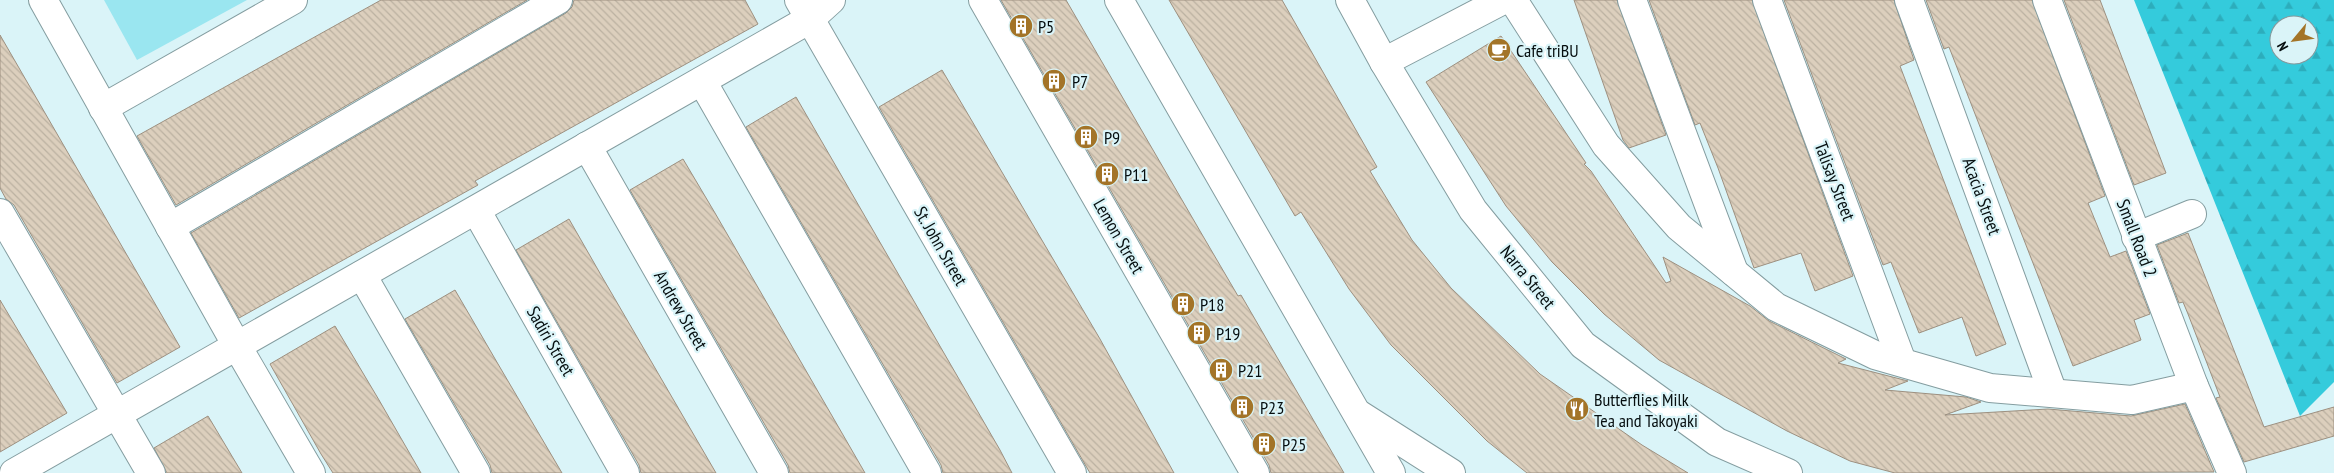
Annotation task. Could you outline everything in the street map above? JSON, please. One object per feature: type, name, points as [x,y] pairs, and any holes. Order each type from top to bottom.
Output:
[{"type":"street","points":[[43,0],[237,346],[311,473]]},
{"type":"street","points":[[103,108],[293,0]]},
{"type":"street","points":[[170,227],[558,0]]},
{"type":"street","points":[[14,473],[702,81],[804,10],[831,0]]},
{"type":"street","name":"Lemon Street","points":[[982,0],[1255,473]]},
{"type":"street","points":[[1119,0],[1391,473]]},
{"type":"street","name":"Narra Street","points":[[1350,0],[1384,62],[1473,210],[1583,345],[1717,442],[1788,473]]},
{"type":"street","points":[[1384,62],[1503,0]]},
{"type":"street","points":[[1513,0],[1606,145],[1679,227],[1776,307],[1875,355],[1990,388],[2132,400],[2194,386]]},
{"type":"street","points":[[1632,0],[1735,273]]},
{"type":"street","name":"Talisay Street","points":[[1767,0],[1902,362]]},
{"type":"street","name":"Acacia Street","points":[[1909,0],[1946,96],[2053,393]]},
{"type":"street","name":"Small Road 2","points":[[2047,0],[2194,386],[2232,473]]},
{"type":"street","name":"St. John Street","points":[[804,10],[1072,473]]},
{"type":"street","points":[[702,81],[927,473]]},
{"type":"street","name":"Andrew Street","points":[[587,146],[774,473]]},
{"type":"street","name":"Sadiri Street","points":[[476,210],[625,473]]},
{"type":"street","points":[[0,213],[151,473]]},
{"type":"street","points":[[2136,237],[2192,214]]},
{"type":"street","points":[[362,275],[476,473]]},
{"type":"street","points":[[1357,413],[1451,473]]},
{"type":"street","points":[[0,466],[4,473]]},
{"type":"green space","points":[[2134,0],[2334,0],[2334,382],[2300,416]]},
{"type":"shaded area","points":[[104,0],[247,0],[137,60]]},
{"type":"building","points":[[381,0],[527,0],[176,205],[137,136]]},
{"type":"building","points":[[574,0],[745,0],[758,24],[475,181],[478,185],[239,318],[191,233],[566,13],[572,7]]},
{"type":"building","points":[[1001,0],[1066,0],[1238,296],[1241,295],[1344,473],[1271,473],[1269,465]]},
{"type":"building","points":[[1169,0],[1282,0],[1377,167],[1370,171],[1412,240],[1451,288],[1540,374],[1642,445],[1688,473],[1527,473],[1487,441],[1391,345],[1349,289],[1301,212],[1295,216]]},
{"type":"building","points":[[1574,0],[1617,0],[1666,135],[1629,148],[1623,140]]},
{"type":"building","points":[[1649,0],[1752,0],[1853,276],[1815,291],[1801,253],[1754,268],[1718,168],[1700,123],[1695,125]]},
{"type":"building","points":[[1784,0],[1894,0],[1914,60],[1900,66],[2006,344],[1976,356],[1962,317],[1919,333],[1891,262],[1883,265]]},
{"type":"building","points":[[1926,0],[2032,0],[2105,196],[2088,203],[2110,257],[2126,251],[2150,314],[2134,320],[2141,340],[2073,366],[1949,47],[1944,49]]},
{"type":"building","points":[[2064,0],[2100,0],[2166,173],[2134,185]]},
{"type":"building","points":[[0,35],[180,347],[117,383],[14,205],[6,199],[0,188]]},
{"type":"building","points":[[1501,36],[1586,163],[1584,164],[1591,171],[1666,283],[1671,281],[1663,257],[1750,306],[1769,321],[1846,359],[1838,363],[1908,381],[1885,390],[1966,397],[1981,402],[1945,415],[2048,409],[2131,416],[2185,404],[2214,472],[1895,473],[1850,461],[1787,431],[1659,360],[1604,314],[1552,262],[1506,206],[1426,82]]},
{"type":"building","points":[[942,70],[1100,339],[1174,473],[1090,473],[879,107]]},
{"type":"building","points":[[796,97],[1012,473],[943,473],[941,465],[746,127]]},
{"type":"building","points":[[683,159],[865,473],[790,473],[788,465],[630,190]]},
{"type":"building","points":[[569,219],[716,473],[641,473],[639,465],[516,250]]},
{"type":"building","points":[[2188,233],[2264,427],[2334,407],[2334,436],[2244,462],[2216,398],[2220,397],[2188,314],[2183,302],[2179,303],[2157,245]]},
{"type":"building","points":[[455,290],[562,473],[492,473],[490,465],[405,319]]},
{"type":"building","points":[[0,300],[67,413],[0,452]]},
{"type":"building","points":[[335,326],[421,473],[333,473],[321,454],[270,364]]},
{"type":"building","points":[[208,416],[242,473],[167,473],[154,448]]},
{"type":"place","name":"P5","points":[[1021,26]]},
{"type":"place","name":"Cafe triBU","points":[[1499,50]]},
{"type":"place","name":"P7","points":[[1054,81]]},
{"type":"place","name":"P9","points":[[1086,137]]},
{"type":"place","name":"P11","points":[[1107,174]]},
{"type":"place","name":"P18","points":[[1183,304]]},
{"type":"place","name":"P19","points":[[1199,333]]},
{"type":"place","name":"P21","points":[[1221,370]]},
{"type":"place","name":"P23","points":[[1242,407]]},
{"type":"place","name":"Butterflies Milk Tea and Takoyaki","points":[[1577,409]]},
{"type":"place","name":"P25","points":[[1264,444]]}]
